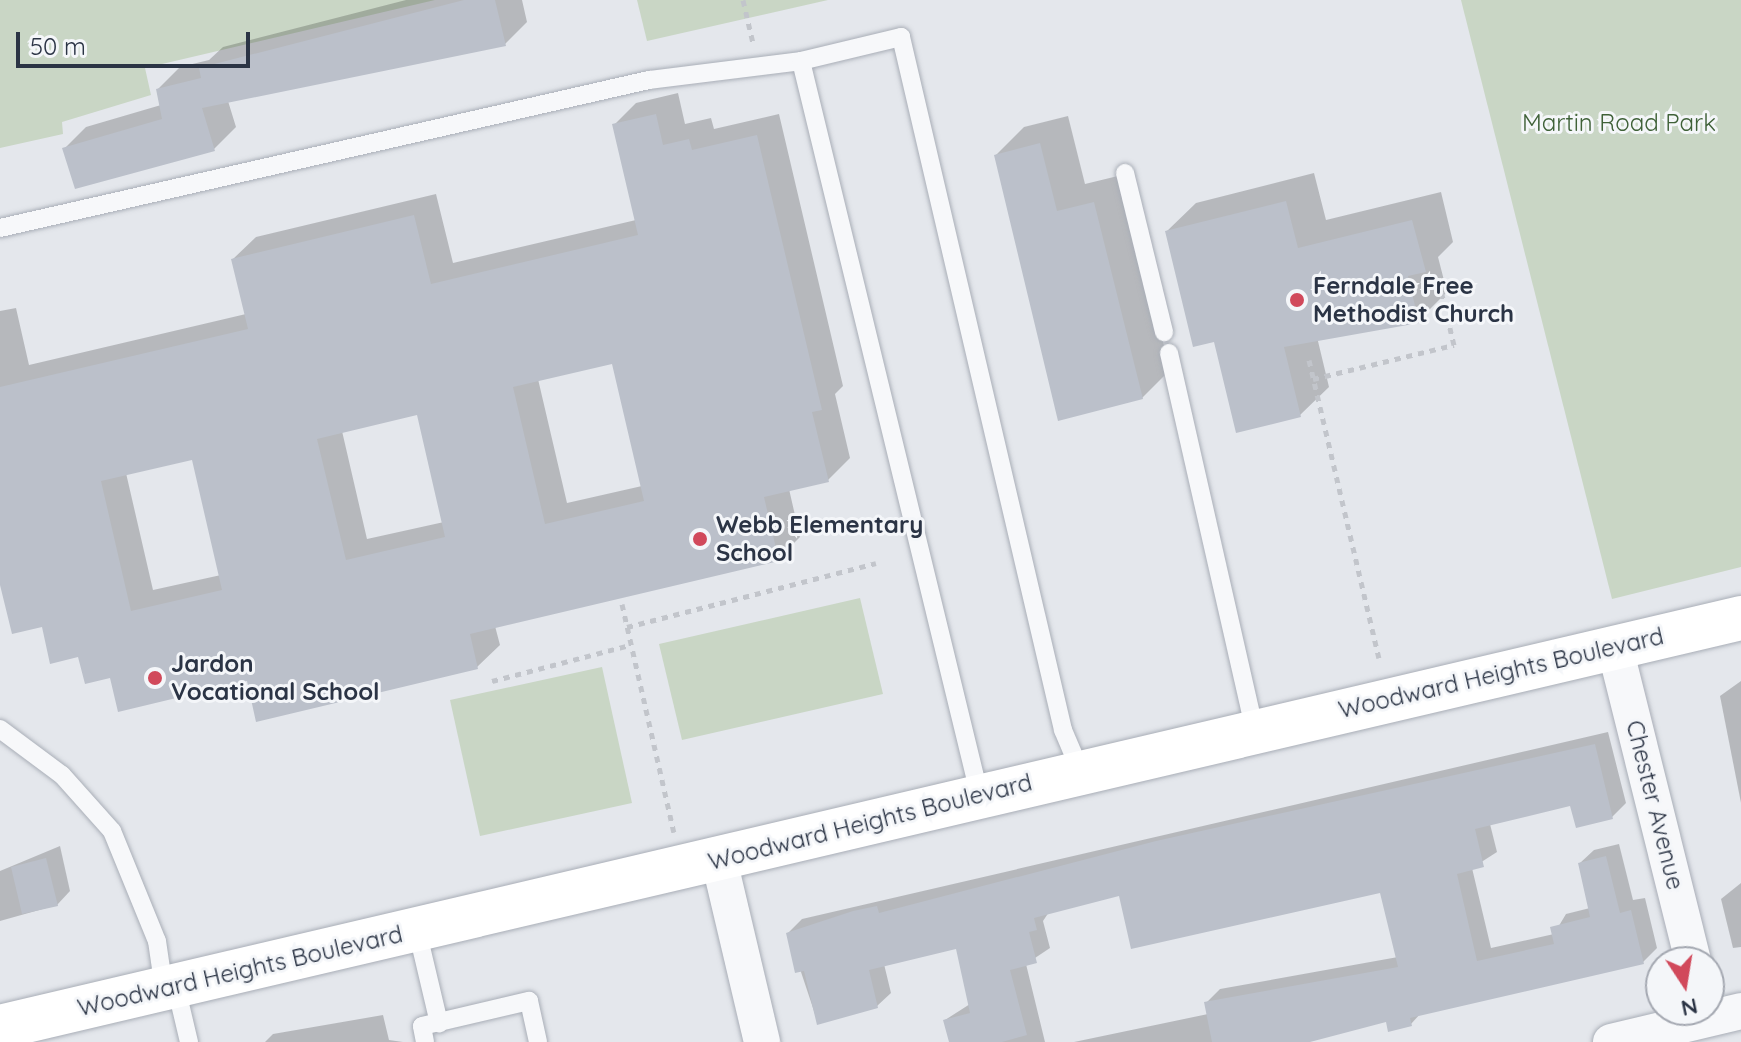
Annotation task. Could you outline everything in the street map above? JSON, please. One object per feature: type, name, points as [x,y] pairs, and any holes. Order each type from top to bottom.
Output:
[{"type":"street","name":"Woodward Heights Boulevard","points":[[0,1027],[719,860],[979,793],[1254,728],[1741,618]]},
{"type":"street","name":"Chester Avenue","points":[[1615,648],[1689,946]]},
{"type":"street","points":[[719,860],[762,1042]]},
{"type":"street","points":[[1611,1042],[1692,1026]]},
{"type":"lane","points":[[0,228],[649,80],[801,61],[901,37],[1063,730],[1080,770]]},
{"type":"lane","points":[[801,61],[979,793]]},
{"type":"lane","points":[[1125,173],[1164,332]]},
{"type":"lane","points":[[1169,353],[1254,728]]},
{"type":"lane","points":[[0,729],[62,775],[112,831],[157,941],[189,1042]]},
{"type":"lane","points":[[0,752],[23,746]]},
{"type":"lane","points":[[417,930],[439,1023]]},
{"type":"lane","points":[[425,1042],[422,1026],[529,1001],[538,1042]]},
{"type":"path","points":[[1313,379],[1454,345],[1438,278],[1413,285]]},
{"type":"path","points":[[1309,360],[1379,658]]},
{"type":"path","points":[[627,627],[876,563]]},
{"type":"path","points":[[622,604],[678,845]]},
{"type":"path","points":[[492,681],[631,645]]},
{"type":"green space","points":[[0,0],[435,0],[145,68],[151,95],[62,122],[63,134],[0,148]]},
{"type":"green space","points":[[637,0],[828,0],[647,41]]},
{"type":"green space","name":"Martin Road Park","points":[[1461,0],[1741,0],[1741,567],[1612,599]]},
{"type":"green space","points":[[860,598],[883,694],[682,740],[659,644]]},
{"type":"green space","points":[[602,667],[632,803],[480,836],[450,700]]},
{"type":"building","points":[[464,0],[495,0],[506,46],[202,108],[215,151],[75,189],[62,148],[162,119],[156,89],[201,78],[199,68]]},
{"type":"building","points":[[656,114],[663,145],[689,139],[692,150],[757,135],[822,410],[812,412],[829,482],[764,497],[779,561],[470,634],[478,669],[256,722],[247,681],[118,712],[110,678],[85,684],[78,657],[50,664],[42,627],[12,634],[0,585],[0,387],[248,329],[231,259],[414,215],[431,284],[638,235],[612,124]],"holes":[[[612,364],[644,501],[545,524],[513,387]],[[417,415],[445,537],[346,560],[317,439]],[[192,460],[222,590],[131,611],[101,481]]]},
{"type":"building","points":[[1040,143],[1057,211],[1094,202],[1143,399],[1058,421],[994,155]]},
{"type":"building","name":"Ferndale Free Methodist Church","points":[[1286,201],[1298,248],[1412,220],[1426,272],[1408,276],[1419,323],[1284,347],[1301,417],[1236,433],[1214,342],[1193,347],[1165,231]]},
{"type":"building","points":[[1595,744],[1613,819],[1576,828],[1570,806],[1475,829],[1484,867],[1457,874],[1477,961],[1554,944],[1550,927],[1590,917],[1578,863],[1606,856],[1620,913],[1631,910],[1644,964],[1410,1018],[1412,1026],[1388,1032],[1386,1022],[1310,1042],[1212,1042],[1204,1002],[1398,967],[1380,893],[1131,949],[1119,896],[1034,918],[1037,930],[1029,932],[1037,963],[1010,970],[1027,1035],[1002,1042],[949,1042],[943,1020],[970,1013],[956,949],[869,970],[878,1008],[817,1025],[804,971],[795,973],[786,933],[853,911],[877,906],[879,913],[1156,841]]},
{"type":"building","points":[[46,858],[58,906],[22,914],[11,867]]},
{"type":"place","name":"Ferndale Free Methodist Church","points":[[1297,300]]},
{"type":"place","name":"Webb Elementary School","points":[[700,539]]},
{"type":"place","name":"Jardon Vocational School","points":[[155,678]]}]
